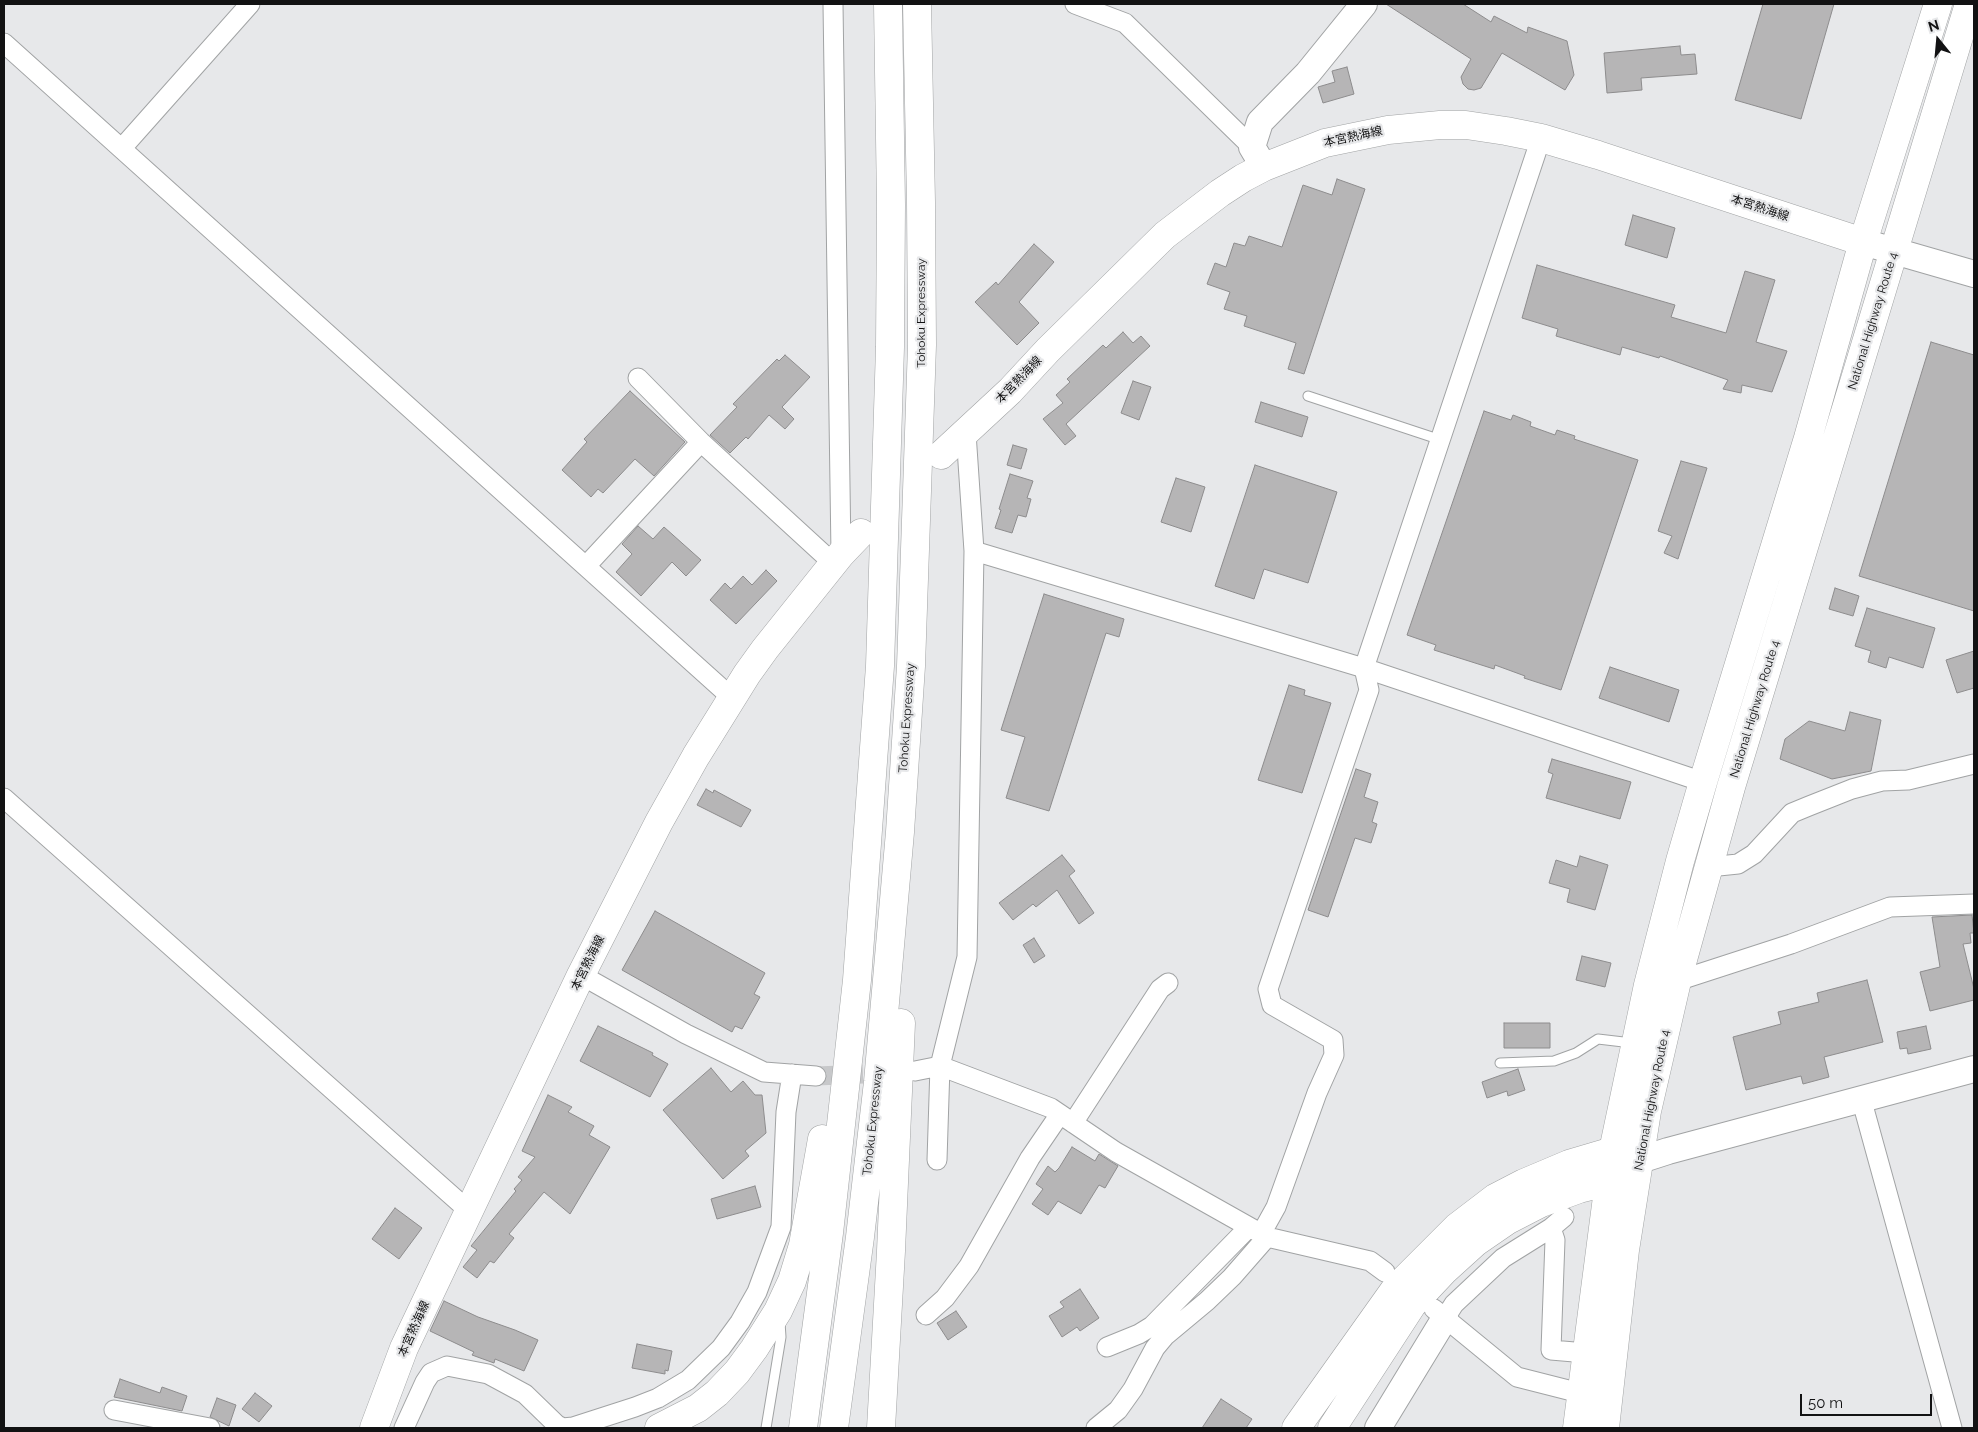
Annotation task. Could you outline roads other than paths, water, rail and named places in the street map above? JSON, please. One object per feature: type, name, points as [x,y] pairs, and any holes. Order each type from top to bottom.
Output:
[{"type":"main road","points":[[803,1428],[813,1360],[858,980],[880,666],[890,347],[891,205],[888,4]]},
{"type":"main road","name":"Tohoku Expressway","points":[[834,1428],[877,1091],[906,747],[916,556],[922,345],[917,4]]},
{"type":"main road","points":[[1577,1428],[1580,1392],[1613,1151],[1635,1043],[1658,946],[1703,782],[1808,438],[1863,242],[1938,4]]},
{"type":"main road","name":"National Highway Route 4","points":[[1605,1428],[1624,1259],[1647,1110],[1677,981],[1731,788],[1969,4]]},
{"type":"main road","name":"本宮熱海線","points":[[941,455],[966,433],[1165,236],[1220,193],[1258,157],[1388,130],[1466,125],[1541,138],[1863,242]]},
{"type":"main road","name":"本宮熱海線","points":[[374,1428],[404,1348],[581,975],[659,822],[732,697],[764,649],[860,533]]},
{"type":"main road","points":[[660,1428],[698,1408],[737,1372],[778,1311],[792,1281],[803,1245],[817,1174],[830,1079],[849,909],[875,747]]},
{"type":"main road","points":[[881,1428],[907,911],[906,747]]},
{"type":"main road","points":[[1296,1428],[1395,1290],[1457,1227],[1495,1198],[1524,1182],[1568,1164],[1613,1151],[1640,1160]]},
{"type":"main road","points":[[1332,1428],[1412,1305],[1444,1271],[1476,1242],[1508,1220],[1541,1203],[1578,1188],[1610,1181],[1640,1160]]},
{"type":"street","points":[[122,148],[250,4]]},
{"type":"street","points":[[834,4],[837,559]]},
{"type":"street","points":[[1075,4],[1125,22],[1258,157]]},
{"type":"street","points":[[1258,157],[1260,122],[1308,73],[1364,4]]},
{"type":"street","points":[[4,43],[732,697]]},
{"type":"street","points":[[1096,1428],[1118,1410],[1133,1389],[1155,1348],[1165,1336],[1232,1277],[1276,1207],[1317,1093],[1334,1055],[1333,1040],[1272,1005],[1268,989],[1369,690],[1364,668],[1541,138]]},
{"type":"street","points":[[1863,242],[1974,274]]},
{"type":"street","points":[[638,378],[701,442],[837,559]]},
{"type":"street","points":[[937,1160],[940,1066],[967,957],[974,551],[966,433]]},
{"type":"street","points":[[586,566],[701,442]]},
{"type":"street","points":[[974,551],[1364,668],[1703,782]]},
{"type":"street","points":[[1709,867],[1738,864],[1754,854],[1792,813],[1852,789],[1882,781],[1908,780],[1974,764]]},
{"type":"street","points":[[4,798],[469,1211]]},
{"type":"street","points":[[1677,981],[1791,944],[1890,908],[1974,904]]},
{"type":"street","points":[[581,975],[686,1034],[764,1072],[816,1076]]},
{"type":"street","points":[[926,1315],[945,1298],[969,1266],[1030,1158],[1066,1118],[1160,989],[1168,983]]},
{"type":"street","points":[[915,1071],[940,1066],[1051,1108],[1116,1152],[1259,1232],[1370,1261],[1385,1272]]},
{"type":"street","points":[[1640,1160],[1974,1068]]},
{"type":"street","points":[[404,1428],[425,1382],[432,1373],[447,1366],[488,1374],[525,1394],[557,1425],[563,1428],[573,1427],[635,1407],[658,1398],[688,1380],[721,1348],[740,1322],[757,1292],[782,1228],[786,1112],[792,1074]]},
{"type":"street","points":[[1861,1098],[1952,1428]]},
{"type":"street","points":[[1378,1428],[1439,1313],[1454,1304],[1503,1258],[1557,1223],[1551,1350],[1586,1354]]},
{"type":"street","points":[[1107,1347],[1152,1326],[1259,1232]]},
{"type":"street","points":[[1439,1313],[1517,1377],[1580,1392]]},
{"type":"street","points":[[114,1410],[210,1428]]},
{"type":"lane","points":[[1308,396],[1440,440]]},
{"type":"lane","points":[[1500,1062],[1554,1061],[1576,1053],[1598,1039],[1635,1043]]},
{"type":"lane","points":[[766,1428],[782,1337],[778,1311]]},
{"type":"tunnel","points":[[816,1076],[889,1073]]}]
